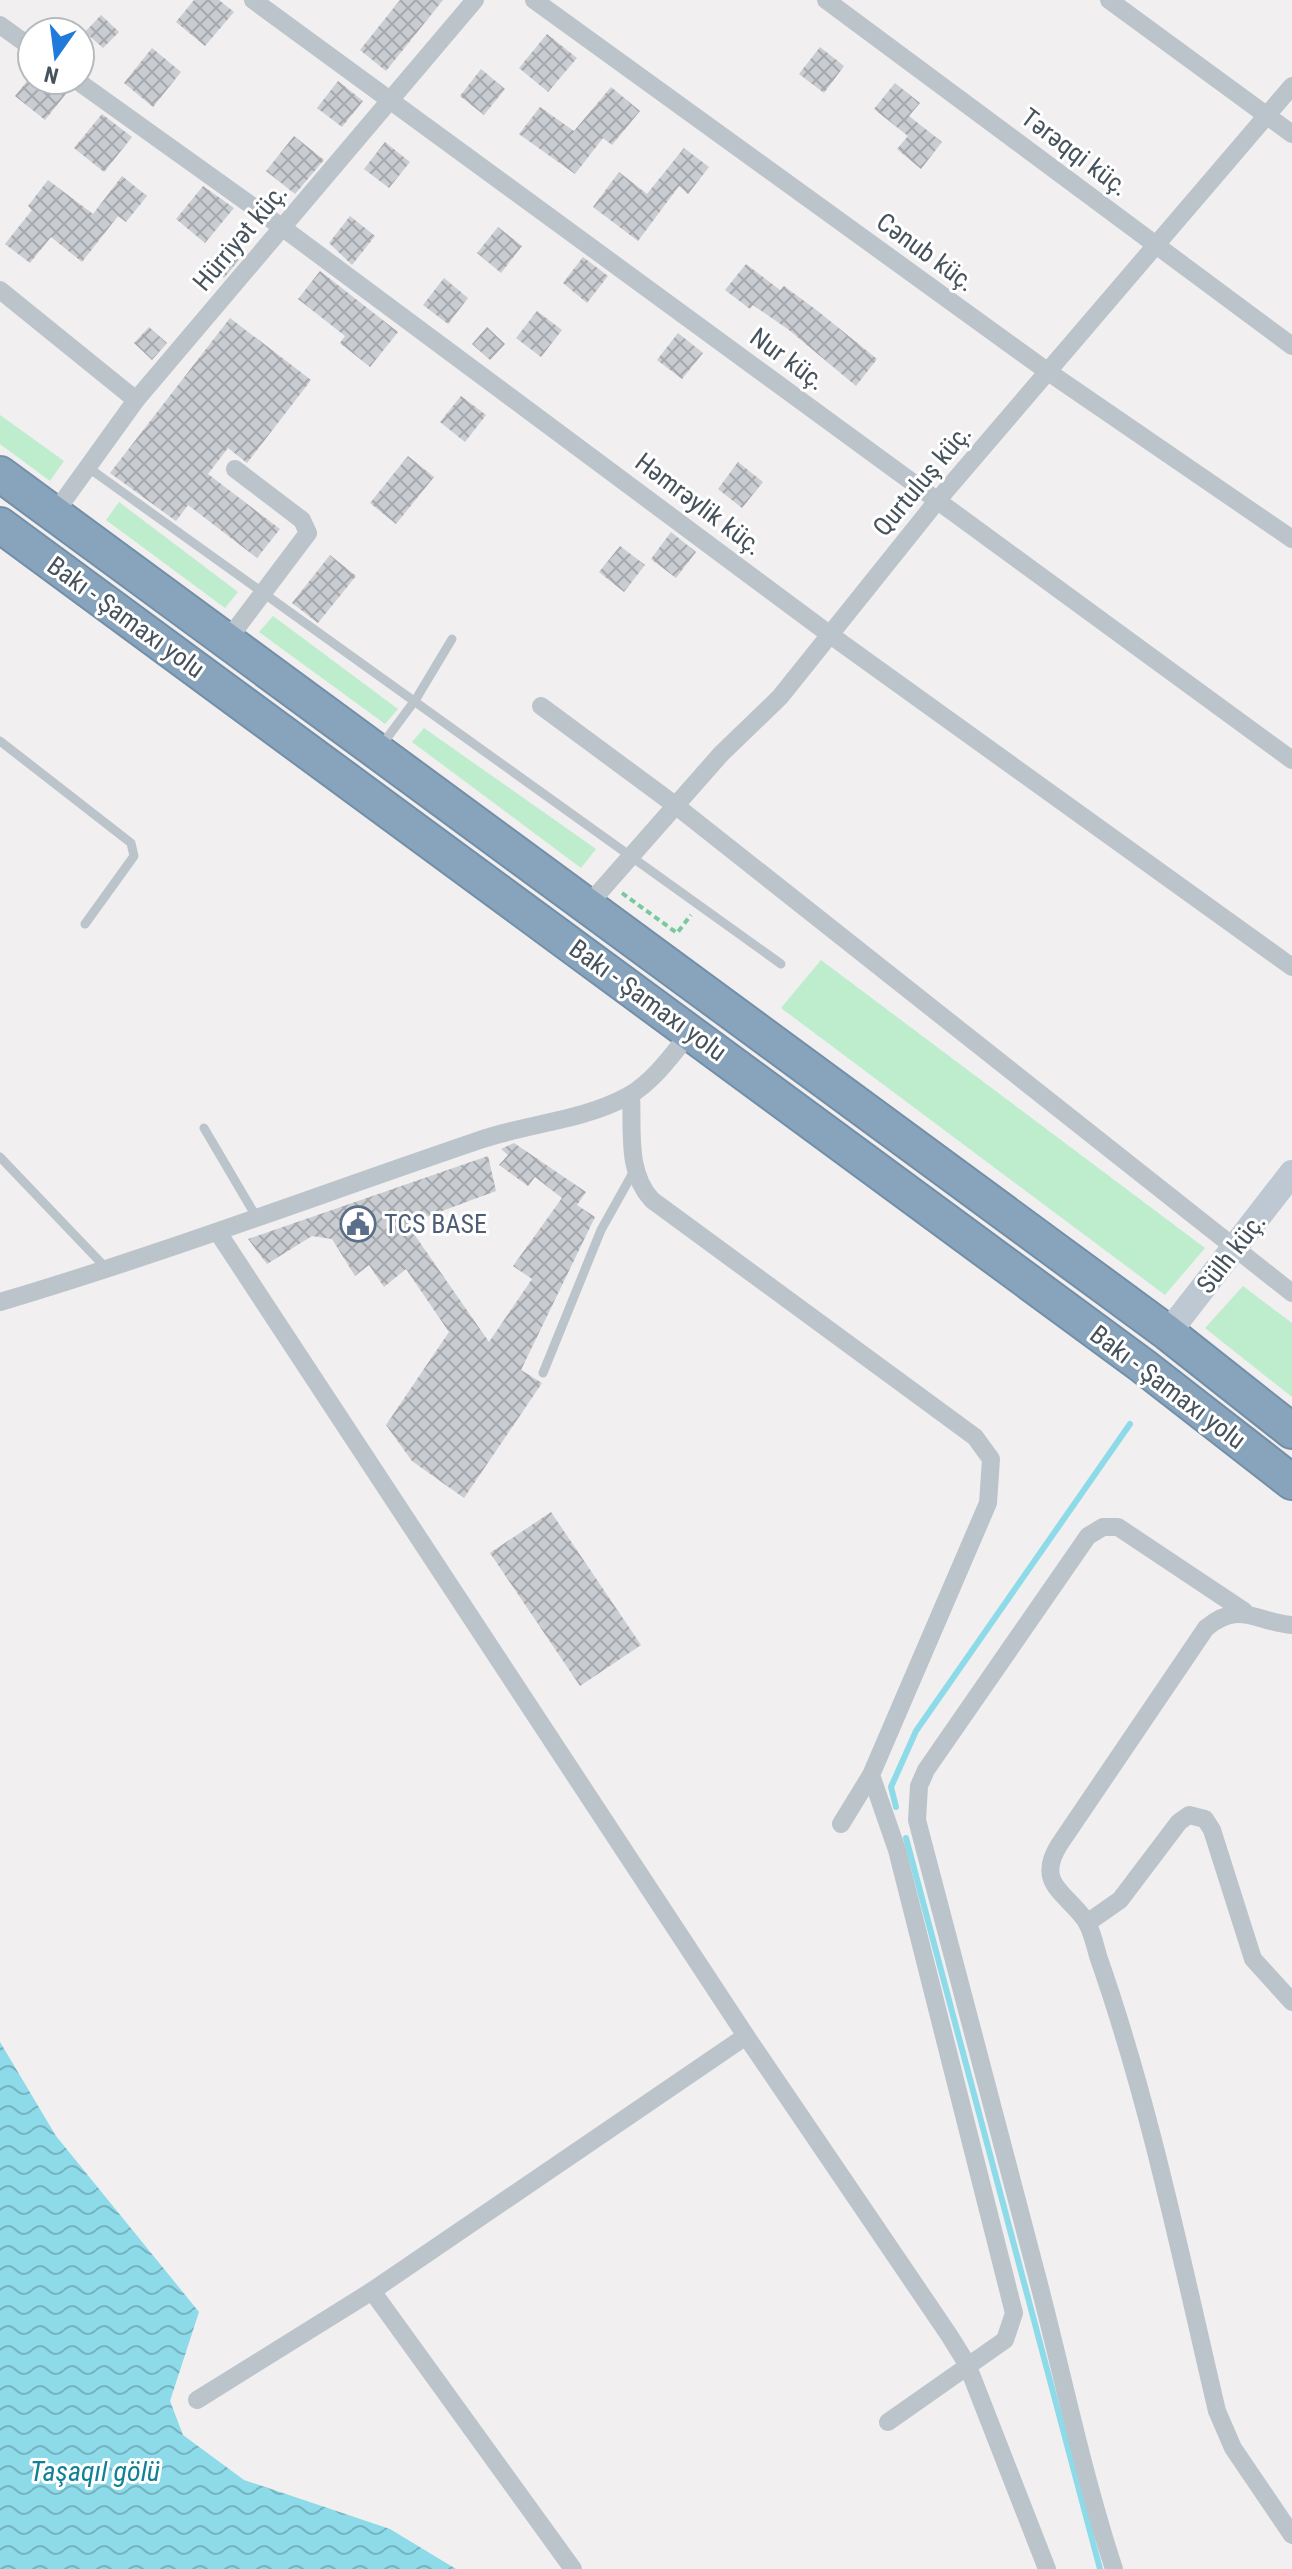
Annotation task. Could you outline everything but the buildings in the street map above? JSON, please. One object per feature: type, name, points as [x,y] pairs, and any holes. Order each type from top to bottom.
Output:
[{"type":"highway","name":"Bakı - Şamaxı yolu","points":[[0,474],[377,751],[598,893],[1292,1431]]},
{"type":"highway","name":"Bakı - Şamaxı yolu","points":[[0,525],[691,1031],[1143,1366],[1292,1482]]},
{"type":"street","name":"Nur küç.","points":[[253,0],[1292,760]]},
{"type":"street","name":"Hürriyət küç.","points":[[54,514],[136,400],[475,0]]},
{"type":"street","name":"Cənub küç.","points":[[534,0],[1047,371],[1292,539]]},
{"type":"street","name":"Tərəqqi küç.","points":[[826,0],[1292,346]]},
{"type":"street","points":[[1109,0],[1292,134]]},
{"type":"street","name":"Qurtuluş küç.","points":[[598,893],[675,805],[780,697],[937,501],[1292,86]]},
{"type":"street","name":"Həmrəylik küç.","points":[[96,94],[283,228],[829,634],[1292,967]]},
{"type":"street","points":[[0,290],[136,400]]},
{"type":"street","points":[[226,642],[308,533],[302,520],[235,469]]},
{"type":"street","points":[[541,706],[675,805],[1292,1293]]},
{"type":"street","points":[[0,1302],[219,1234],[482,1139],[596,1111],[631,1095],[663,1066],[691,1031]]},
{"type":"street","points":[[631,1095],[634,1171],[640,1187],[652,1200],[975,1437],[991,1459],[988,1503],[871,1775],[841,1824]]},
{"type":"street","name":"Sülh küç.","points":[[1168,1333],[1292,1173]]},
{"type":"street","points":[[219,1234],[746,2036],[967,2364],[1047,2569]]},
{"type":"street","points":[[1114,2569],[1094,2509],[917,1820],[918,1794],[926,1770],[1088,1536],[1103,1527],[1118,1527],[1244,1611],[1271,1623],[1292,1625]]},
{"type":"street","points":[[1244,1611],[1218,1618],[1206,1628],[1049,1862],[1048,1872],[1056,1887],[1087,1923],[1138,2082],[1217,2411],[1233,2448],[1292,2535]]},
{"type":"street","points":[[871,1775],[891,1828],[1014,2313],[1005,2340],[888,2422]]},
{"type":"street","points":[[1087,1923],[1128,1891],[1179,1822],[1189,1815],[1205,1819],[1212,1830],[1253,1959],[1292,2002]]},
{"type":"street","points":[[891,1828],[917,1820]]},
{"type":"street","points":[[197,2400],[372,2291],[746,2036]]},
{"type":"street","points":[[372,2291],[573,2569]]},
{"type":"lane","points":[[86,466],[263,594],[416,699],[781,964]]},
{"type":"lane","points":[[377,751],[416,699],[452,639]]},
{"type":"lane","points":[[0,741],[131,843],[134,856],[85,924]]},
{"type":"lane","points":[[204,1128],[257,1218]]},
{"type":"lane","points":[[0,1157],[108,1270]]},
{"type":"lane","points":[[543,1373],[601,1230],[634,1171]]},
{"type":"path","points":[[598,893],[677,933],[699,905]]},
{"type":"green space","points":[[0,415],[64,461],[50,481],[0,444]]},
{"type":"green space","points":[[119,502],[238,592],[225,608],[106,520]]},
{"type":"green space","points":[[273,616],[398,709],[385,724],[259,632]]},
{"type":"green space","points":[[424,728],[596,849],[581,868],[412,742]]},
{"type":"green space","points":[[821,960],[1205,1248],[1165,1295],[781,1008]]},
{"type":"green space","points":[[1243,1286],[1292,1323],[1292,1397],[1205,1328]]},
{"type":"water","name":"Taşaqıl gölü","points":[[0,2042],[56,2136],[199,2312],[170,2401],[183,2435],[244,2480],[390,2529],[456,2569],[0,2569]]},
{"type":"waterway","points":[[896,1807],[891,1787],[916,1731],[1130,1424]]},
{"type":"waterway","points":[[906,1838],[1100,2569]]},
{"type":"place","name":"TCS BASE","points":[[358,1224]]}]
